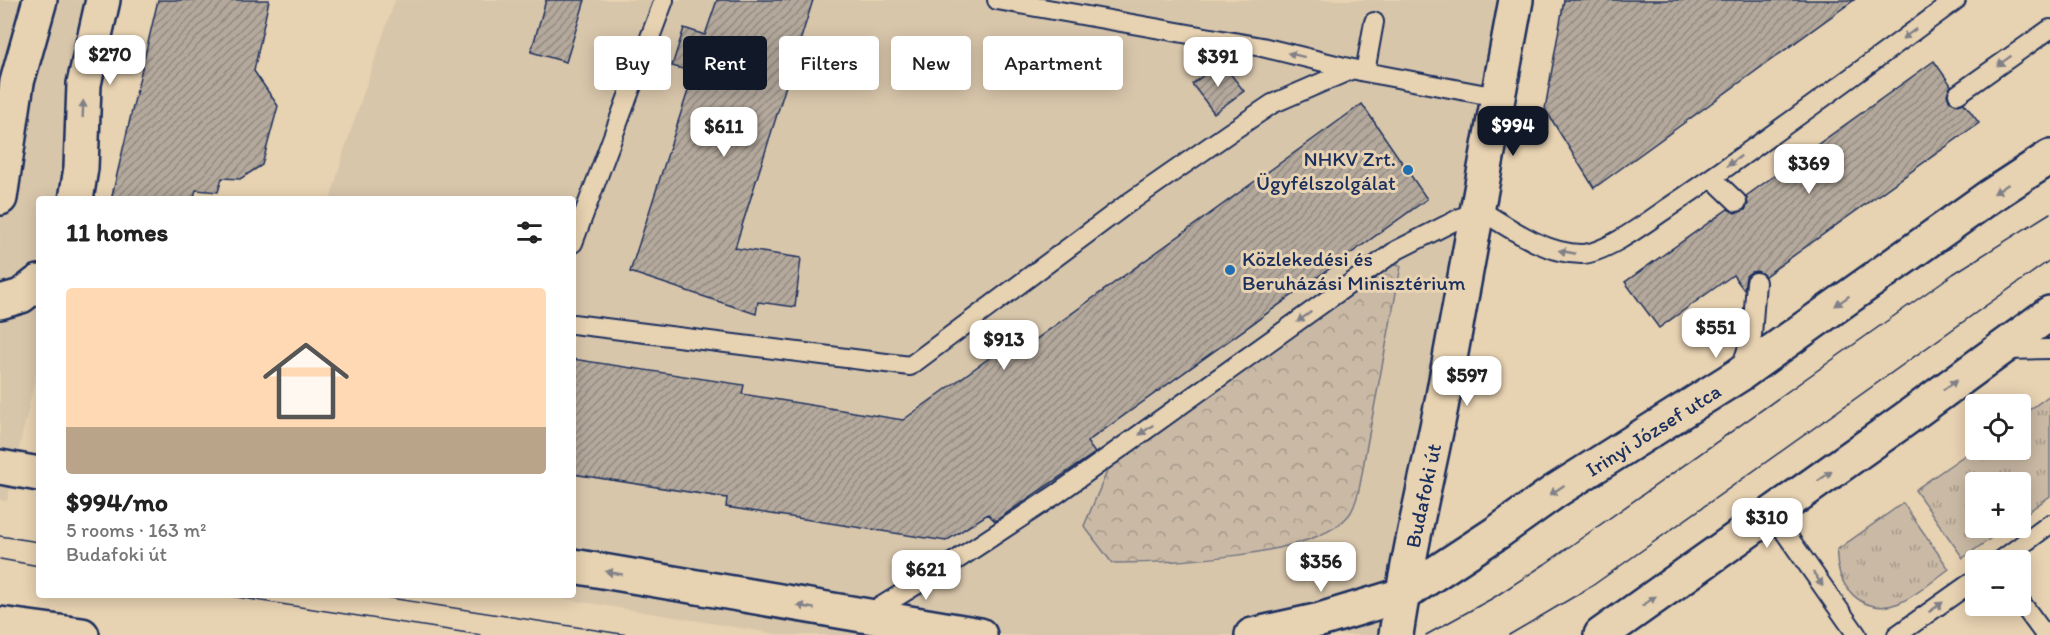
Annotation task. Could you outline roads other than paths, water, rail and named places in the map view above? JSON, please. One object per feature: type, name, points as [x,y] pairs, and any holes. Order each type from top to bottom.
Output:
[{"type":"main road","points":[[0,123],[17,82],[40,0]]},
{"type":"main road","points":[[77,196],[81,168],[84,84],[103,0]]},
{"type":"main road","name":"Budafoki út","points":[[1396,635],[1479,209],[1516,0]]},
{"type":"main road","points":[[0,198],[17,82]]},
{"type":"main road","name":"Irinyi József utca","points":[[1252,635],[1320,620],[1402,595],[1554,492],[1739,375],[1989,197],[2050,157]]},
{"type":"main road","points":[[0,302],[21,296],[36,284]]},
{"type":"main road","points":[[1601,635],[1904,420],[2050,313]]},
{"type":"main road","points":[[0,467],[36,473]]},
{"type":"main road","points":[[576,567],[980,635]]},
{"type":"main road","points":[[0,624],[82,635]]},
{"type":"lane","points":[[576,235],[664,0]]},
{"type":"lane","points":[[997,0],[1262,46],[1359,71],[1497,97]]},
{"type":"lane","points":[[864,617],[955,561],[1058,493],[1397,250],[1479,209],[1535,242],[1561,251],[1583,254],[1604,248],[1712,178],[1956,0]]},
{"type":"lane","points":[[1359,71],[1374,22]]},
{"type":"lane","points":[[1958,94],[2050,29]]},
{"type":"lane","points":[[576,324],[909,366],[1127,204],[1272,104],[1359,71]]},
{"type":"lane","points":[[1712,178],[1737,202]]},
{"type":"lane","points":[[1739,375],[1752,335],[1755,282]]},
{"type":"lane","points":[[1998,350],[2050,349]]},
{"type":"lane","points":[[1772,514],[1854,634]]},
{"type":"lane","points":[[2015,550],[2050,524]]},
{"type":"lane","points":[[1897,635],[1965,587]]},
{"type":"lane","points":[[2031,616],[2045,635]]},
{"type":"tram line","points":[[1426,635],[1493,598],[1545,564],[1953,274],[2050,213]]},
{"type":"tram line","points":[[1509,635],[1592,586],[2050,260]]},
{"type":"tram line","points":[[0,536],[36,542]]},
{"type":"tram line","points":[[0,559],[36,565]]},
{"type":"tram line","points":[[243,598],[481,635]]},
{"type":"tram line","points":[[390,598],[628,635]]},
{"type":"place","name":"NHKV Zrt. Ügyfélszolgálat","points":[[1408,170]]},
{"type":"place","name":"Közlekedési és Beruházási Minisztérium","points":[[1230,270]]}]
